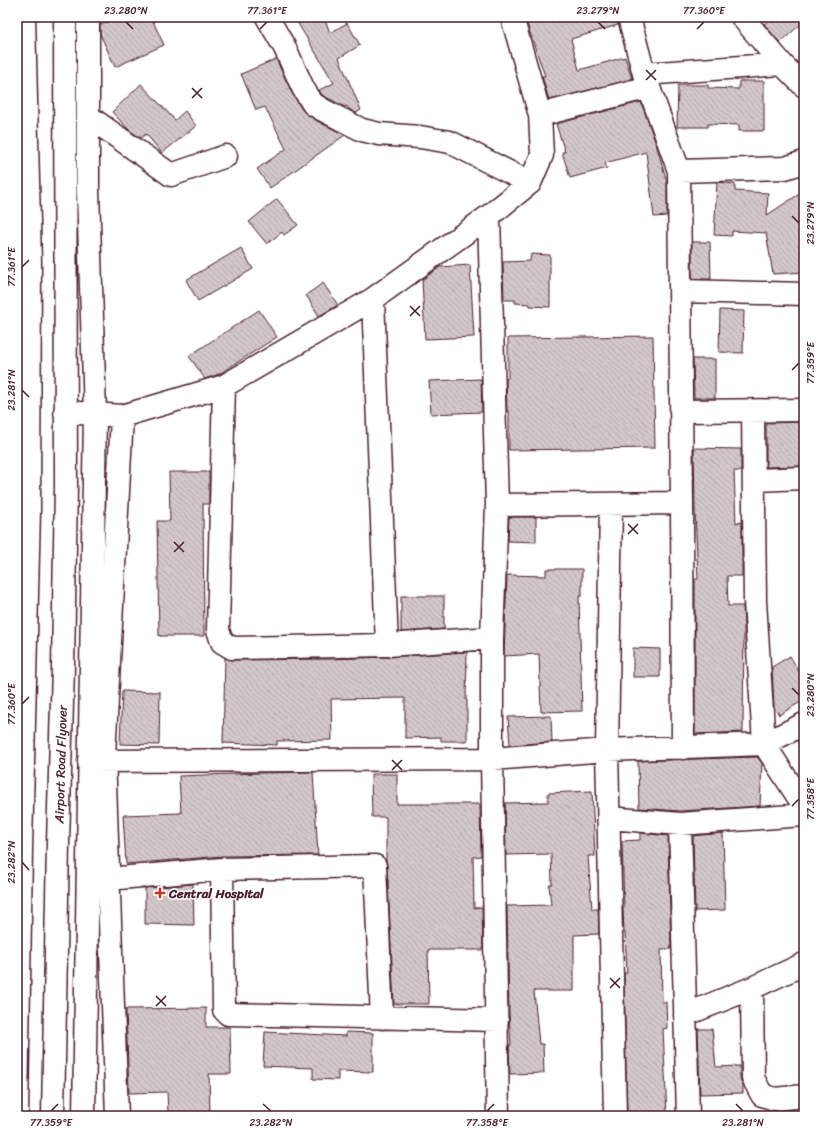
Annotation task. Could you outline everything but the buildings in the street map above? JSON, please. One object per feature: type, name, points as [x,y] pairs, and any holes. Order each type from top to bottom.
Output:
[{"type":"street","points":[[17,1116],[22,764],[20,737],[29,510],[30,279],[24,17]]},
{"type":"street","name":"Airport Road Flyover","points":[[53,1116],[58,859],[64,667],[66,486],[65,17]]},
{"type":"street","points":[[84,1116],[98,878],[95,414],[88,190],[88,17]]},
{"type":"street","points":[[267,17],[285,48],[303,88],[313,104],[362,130],[379,134],[420,137],[450,142],[530,183]]},
{"type":"street","points":[[65,412],[122,416],[224,386],[373,299],[489,216],[530,183],[542,155],[540,115],[512,17]]},
{"type":"street","points":[[629,17],[646,81],[679,171],[683,748]]},
{"type":"street","points":[[742,17],[782,64],[804,86]]},
{"type":"street","points":[[540,115],[646,81],[782,64]]},
{"type":"street","points":[[88,116],[171,175],[226,156]]},
{"type":"street","points":[[679,171],[785,168],[804,162]]},
{"type":"street","points":[[489,216],[497,505],[492,638],[492,759],[498,1116]]},
{"type":"street","points":[[681,291],[804,294]]},
{"type":"street","points":[[373,299],[386,645]]},
{"type":"street","points":[[224,386],[218,630],[222,642],[232,648],[386,645],[492,638]]},
{"type":"street","points":[[680,412],[804,410]]},
{"type":"street","points":[[753,411],[755,480],[755,600],[764,744],[804,806]]},
{"type":"street","points":[[97,761],[122,416]]},
{"type":"street","points":[[755,480],[804,478]]},
{"type":"street","points":[[497,505],[682,502]]},
{"type":"street","points":[[611,504],[607,750],[615,1116]]},
{"type":"street","points":[[97,761],[492,759],[607,750],[764,744],[804,724]]},
{"type":"street","points":[[609,818],[680,824],[804,815]]},
{"type":"street","points":[[680,824],[688,1116]]},
{"type":"street","points":[[98,878],[222,869],[376,866],[382,1018]]},
{"type":"street","points":[[222,869],[224,1010],[226,1013],[231,1015],[497,1020]]},
{"type":"street","points":[[98,878],[117,1116]]},
{"type":"street","points":[[685,1015],[752,988],[804,964]]},
{"type":"street","points":[[752,988],[753,1078],[762,1094],[776,1099],[804,1096]]},
{"type":"place","name":"Central Hospital","points":[[160,893]]}]
